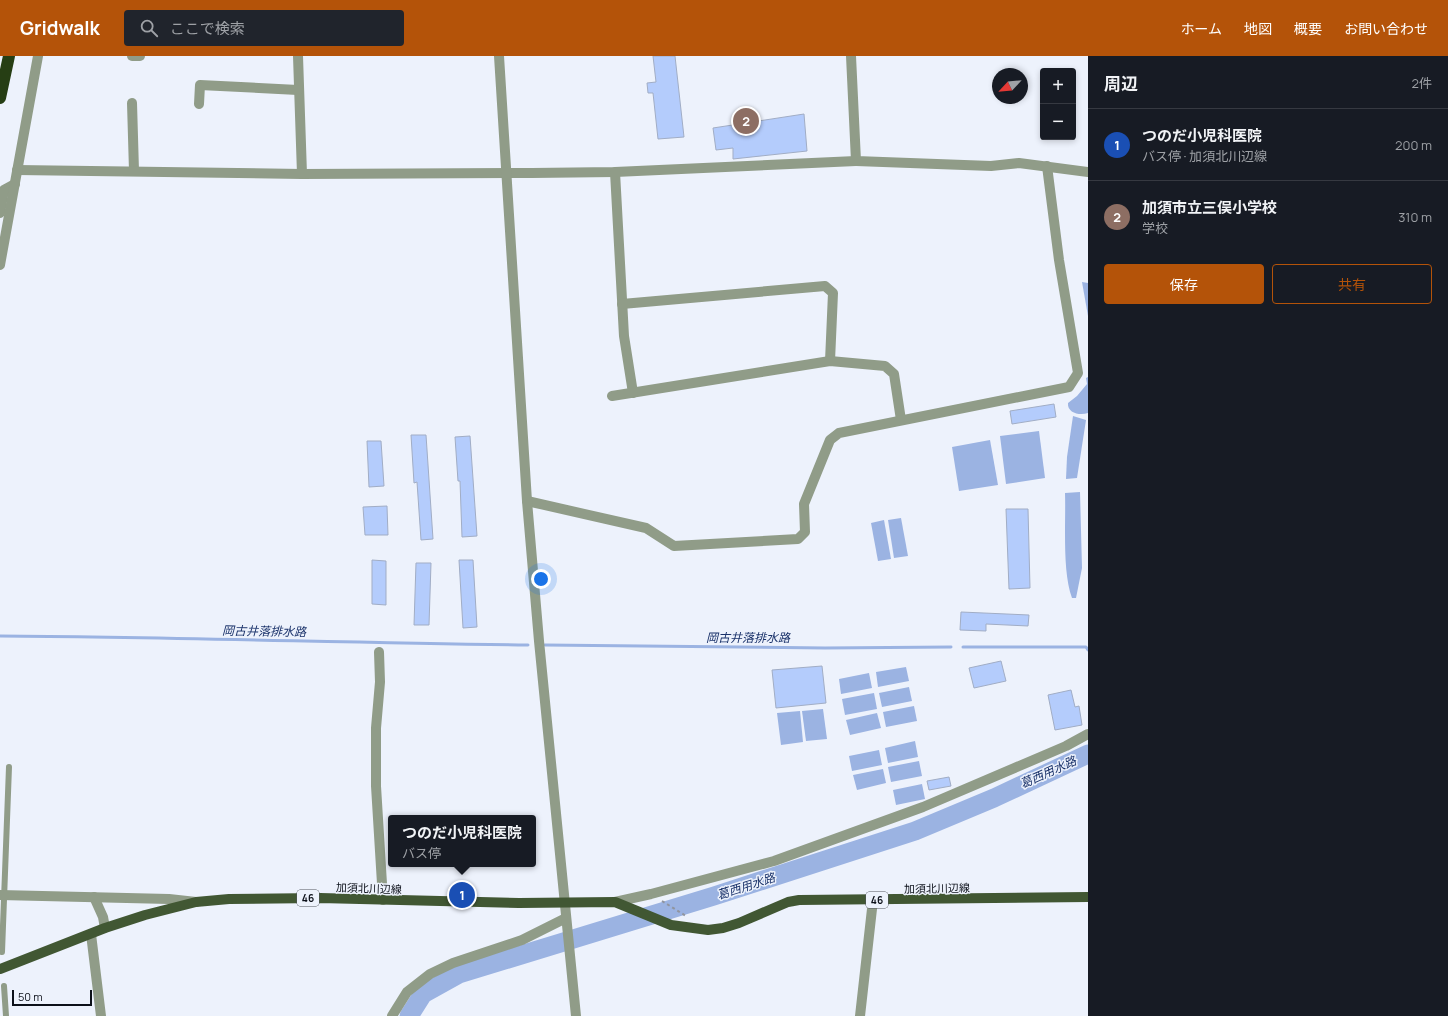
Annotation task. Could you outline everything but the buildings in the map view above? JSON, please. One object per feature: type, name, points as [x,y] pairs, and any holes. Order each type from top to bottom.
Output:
[{"type":"highway","points":[[0,98],[9,56]]},
{"type":"main road","name":"加須北川辺線","points":[[0,969],[106,928],[145,915],[196,902],[228,899],[383,900],[565,904],[615,902],[671,924],[690,928],[724,928],[788,902],[799,900],[1088,897]]},
{"type":"street","points":[[0,265],[38,56]]},
{"type":"street","points":[[132,56],[140,56]]},
{"type":"street","points":[[298,56],[302,174]]},
{"type":"street","points":[[499,56],[527,501],[539,645],[576,1016]]},
{"type":"street","points":[[851,56],[856,161]]},
{"type":"street","points":[[200,104],[200,85],[298,90]]},
{"type":"street","points":[[132,103],[134,171]]},
{"type":"street","points":[[17,170],[302,174],[615,172],[856,161],[991,166],[1019,163],[1088,172]]},
{"type":"street","points":[[527,501],[646,528],[674,546],[798,539],[805,532],[804,504],[830,440],[839,432],[1069,386],[1078,373],[1059,260],[1047,166]]},
{"type":"street","points":[[615,172],[624,336],[633,393]]},
{"type":"street","points":[[0,213],[4,190],[15,184]]},
{"type":"street","points":[[622,304],[825,286],[833,293],[830,361]]},
{"type":"street","points":[[612,396],[830,361],[885,366],[894,374],[901,420]]},
{"type":"street","points":[[379,652],[380,682],[376,728],[376,786],[383,900]]},
{"type":"street","points":[[615,902],[651,894],[774,861],[923,807],[1066,746],[1088,734]]},
{"type":"street","points":[[2,896],[169,899],[196,902]]},
{"type":"street","points":[[94,897],[106,928]]},
{"type":"street","points":[[860,1016],[873,900]]},
{"type":"street","points":[[392,1016],[407,992],[430,974],[453,962],[522,940],[566,918]]},
{"type":"street","points":[[91,934],[101,1016]]},
{"type":"lane","points":[[2,952],[2,896],[9,766]]},
{"type":"lane","points":[[4,986],[6,1016]]},
{"type":"path","points":[[651,894],[690,919]]},
{"type":"water","points":[[1082,282],[1088,283],[1088,316]]},
{"type":"water","points":[[1088,377],[1088,413],[1078,414],[1070,409],[1068,403],[1077,396],[1087,384],[1086,378]]},
{"type":"water","points":[[1073,416],[1086,420],[1077,478],[1066,479],[1067,457]]},
{"type":"water","points":[[1039,431],[1045,478],[1006,484],[1000,436]]},
{"type":"water","points":[[990,440],[998,485],[959,491],[952,447]]},
{"type":"water","points":[[1080,492],[1082,568],[1076,598],[1072,598],[1067,574],[1065,546],[1065,493]]},
{"type":"water","points":[[901,518],[908,556],[894,558],[888,520]]},
{"type":"water","points":[[884,520],[891,559],[878,561],[871,523]]},
{"type":"water","points":[[906,667],[909,681],[878,687],[876,672]]},
{"type":"water","points":[[869,673],[872,688],[841,694],[839,679]]},
{"type":"water","points":[[909,687],[912,701],[882,707],[879,693]]},
{"type":"water","points":[[874,693],[877,709],[845,715],[842,699]]},
{"type":"water","points":[[914,706],[917,721],[886,727],[883,712]]},
{"type":"water","points":[[823,709],[827,739],[806,741],[802,711]]},
{"type":"water","points":[[800,711],[803,742],[781,745],[777,713]]},
{"type":"water","points":[[877,713],[881,728],[850,735],[846,720]]},
{"type":"water","points":[[915,741],[918,757],[888,763],[885,748]]},
{"type":"water","points":[[879,750],[882,765],[852,771],[849,756]]},
{"type":"water","points":[[919,761],[922,776],[891,782],[888,767]]},
{"type":"water","points":[[883,769],[886,783],[857,790],[853,775]]},
{"type":"water","points":[[922,784],[925,799],[896,805],[893,790]]},
{"type":"waterway","name":"岡古井落排水路","points":[[0,636],[528,645]]},
{"type":"waterway","name":"岡古井落排水路","points":[[545,645],[825,648],[951,647]]},
{"type":"waterway","name":"岡古井落排水路","points":[[963,647],[1086,647],[1088,650]]},
{"type":"waterway","name":"葛西用水路","points":[[409,1016],[423,994],[459,974],[714,896],[915,831],[994,798],[1088,754]]},
{"type":"place","name":"加須市立三俣小学校","points":[[746,121]]},
{"type":"place","name":"つのだ小児科医院","points":[[462,895]]}]
